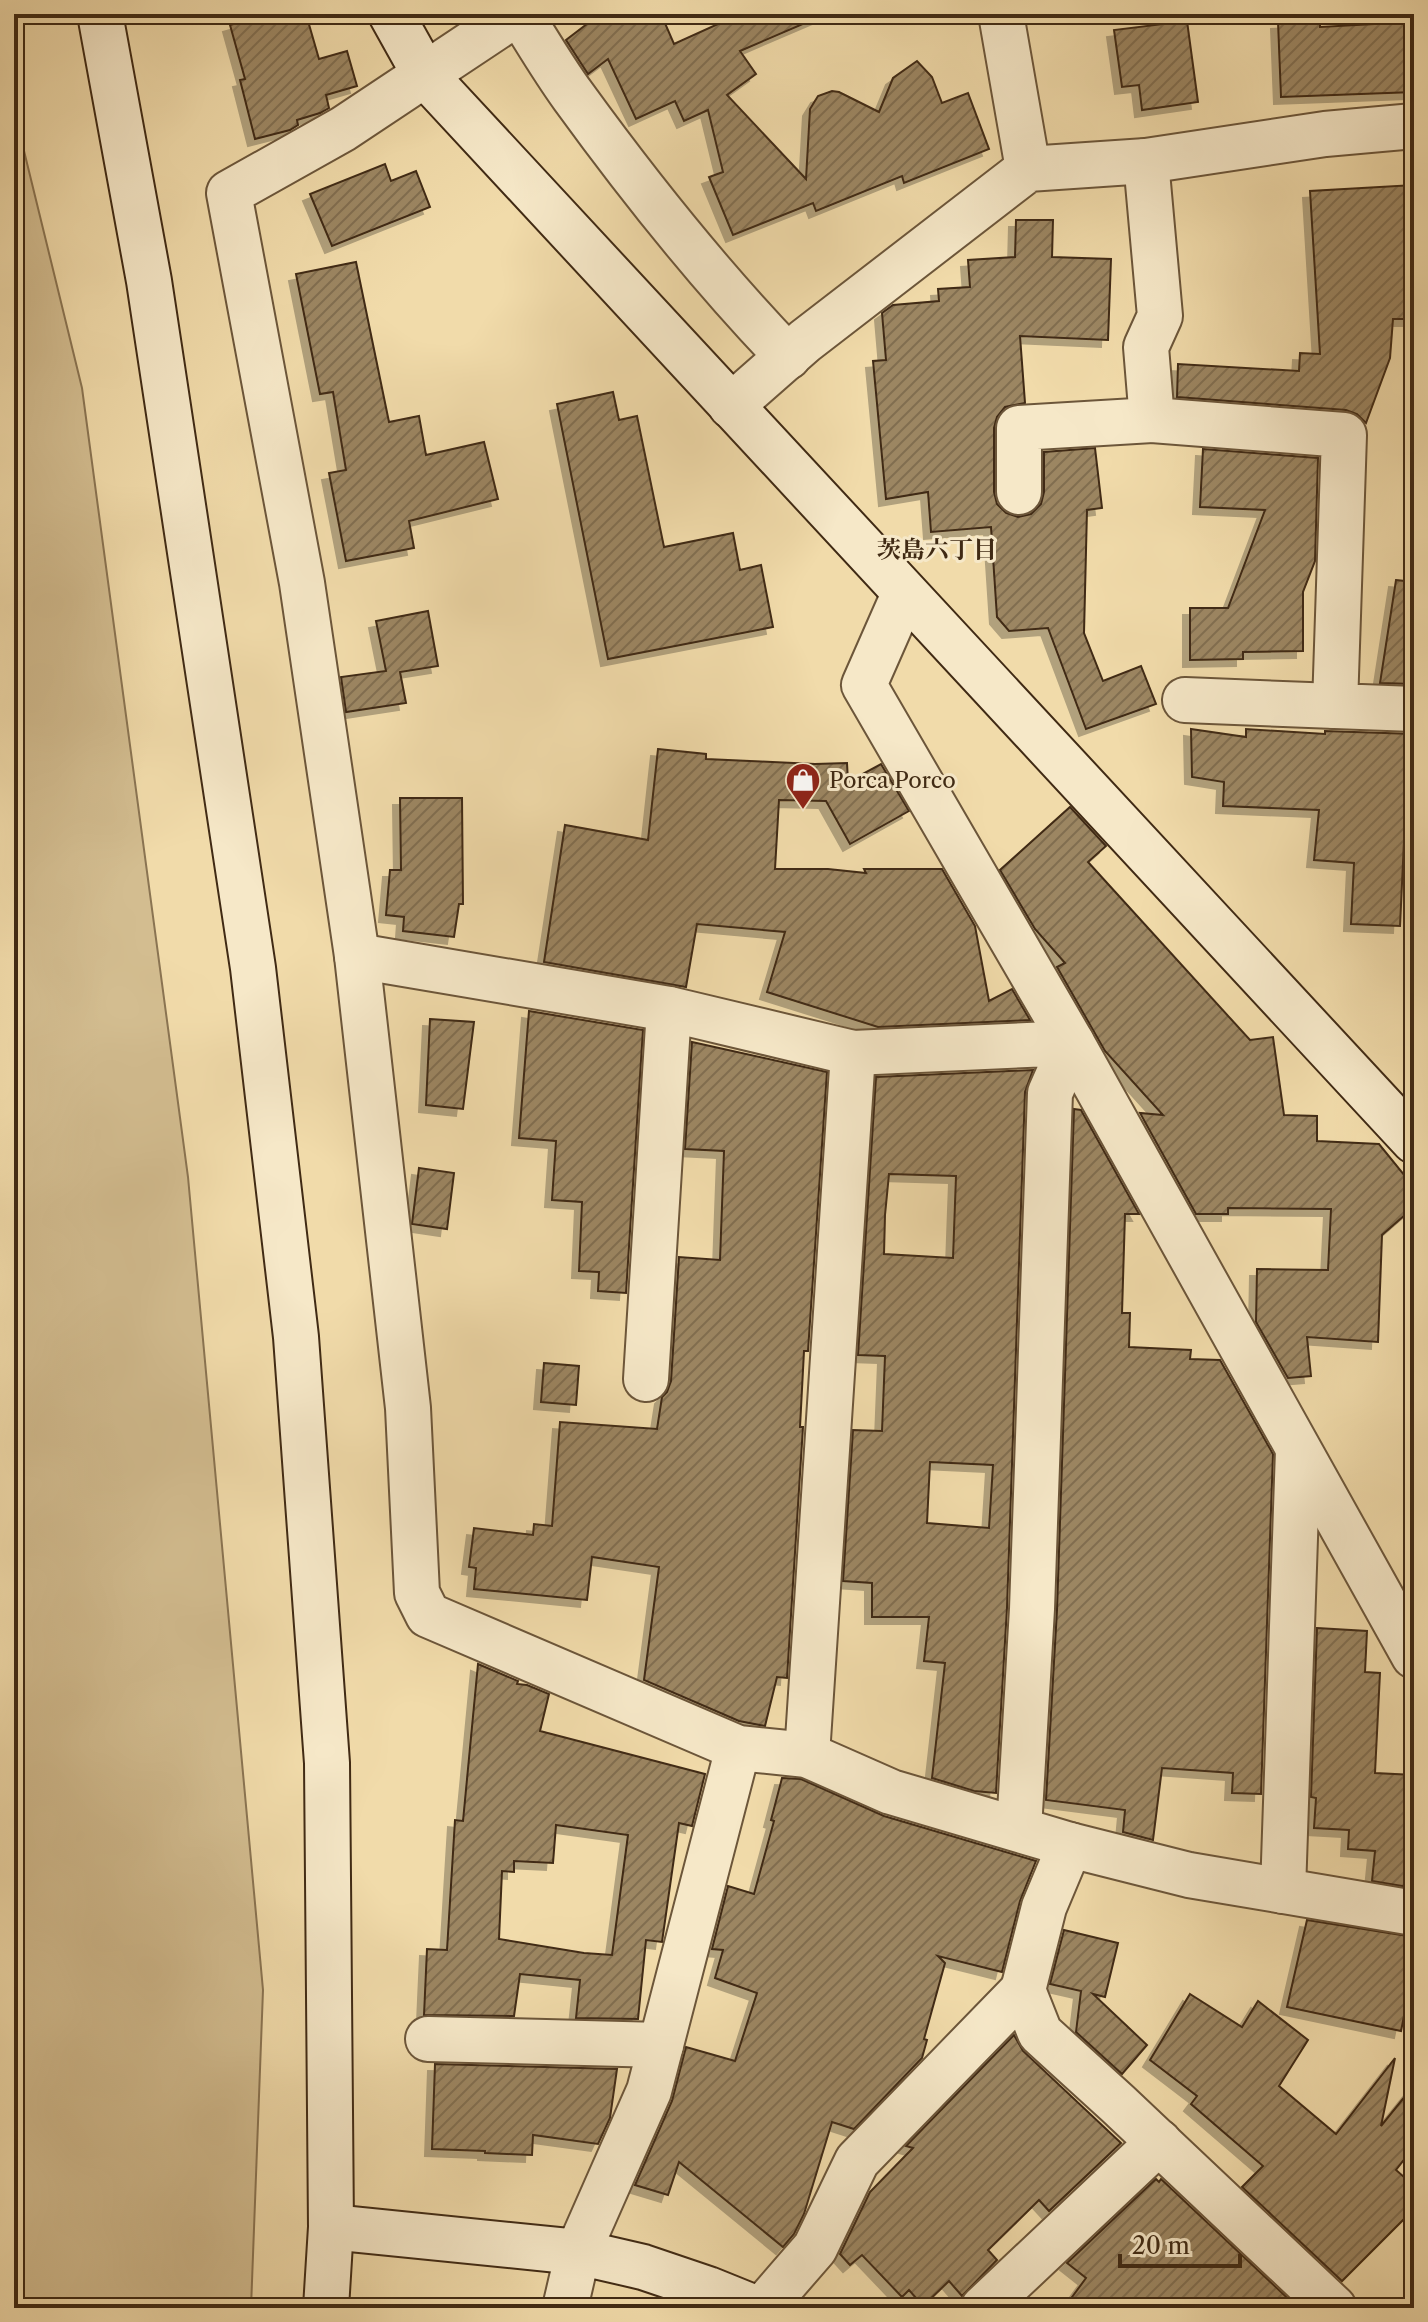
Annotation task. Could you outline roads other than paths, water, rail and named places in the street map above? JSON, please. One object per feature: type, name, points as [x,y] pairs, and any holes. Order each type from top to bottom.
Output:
[{"type":"street","points":[[100,14],[149,281],[253,968],[296,1337],[327,1763],[331,2227],[326,2308]]},
{"type":"street","points":[[391,14],[425,75],[1414,1141]]},
{"type":"street","points":[[788,357],[741,308],[678,232],[572,95],[518,14],[343,129],[229,193],[302,583],[357,956],[408,1408],[417,1593],[428,1615],[738,1748],[807,1755],[891,1792],[1070,1845],[1189,1875],[1414,1913]]},
{"type":"street","points":[[1001,14],[1028,169]]},
{"type":"street","points":[[731,406],[788,357],[1028,169],[1146,161],[1325,134],[1414,126]]},
{"type":"street","points":[[1146,161],[1160,316],[1146,347],[1152,420]]},
{"type":"street","points":[[1019,492],[1019,428],[1152,420],[1344,435],[1335,706]]},
{"type":"street","points":[[904,594],[864,685],[1072,1043],[1414,1656]]},
{"type":"street","points":[[1185,700],[1414,709]]},
{"type":"street","points":[[357,956],[669,1009],[853,1053],[1072,1043]]},
{"type":"street","points":[[646,1379],[669,1009]]},
{"type":"street","points":[[1019,1829],[1032,1609],[1050,1093],[1072,1043]]},
{"type":"street","points":[[807,1755],[853,1053]]},
{"type":"street","points":[[1283,1891],[1298,1449]]},
{"type":"street","points":[[565,2308],[578,2252],[649,2091],[738,1748]]},
{"type":"street","points":[[763,2308],[815,2248],[857,2161],[1023,1990],[1044,1907],[1070,1845]]},
{"type":"street","points":[[1023,1990],[1040,2033],[1334,2308]]},
{"type":"street","points":[[428,2039],[661,2045]]},
{"type":"street","points":[[983,2308],[1159,2142]]},
{"type":"street","points":[[331,2227],[578,2252],[643,2267],[755,2308]]},
{"type":"place","name":"Porca Porco","points":[[803,811]]},
{"type":"district","name":"茨島六丁目","points":[[937,549]]}]
